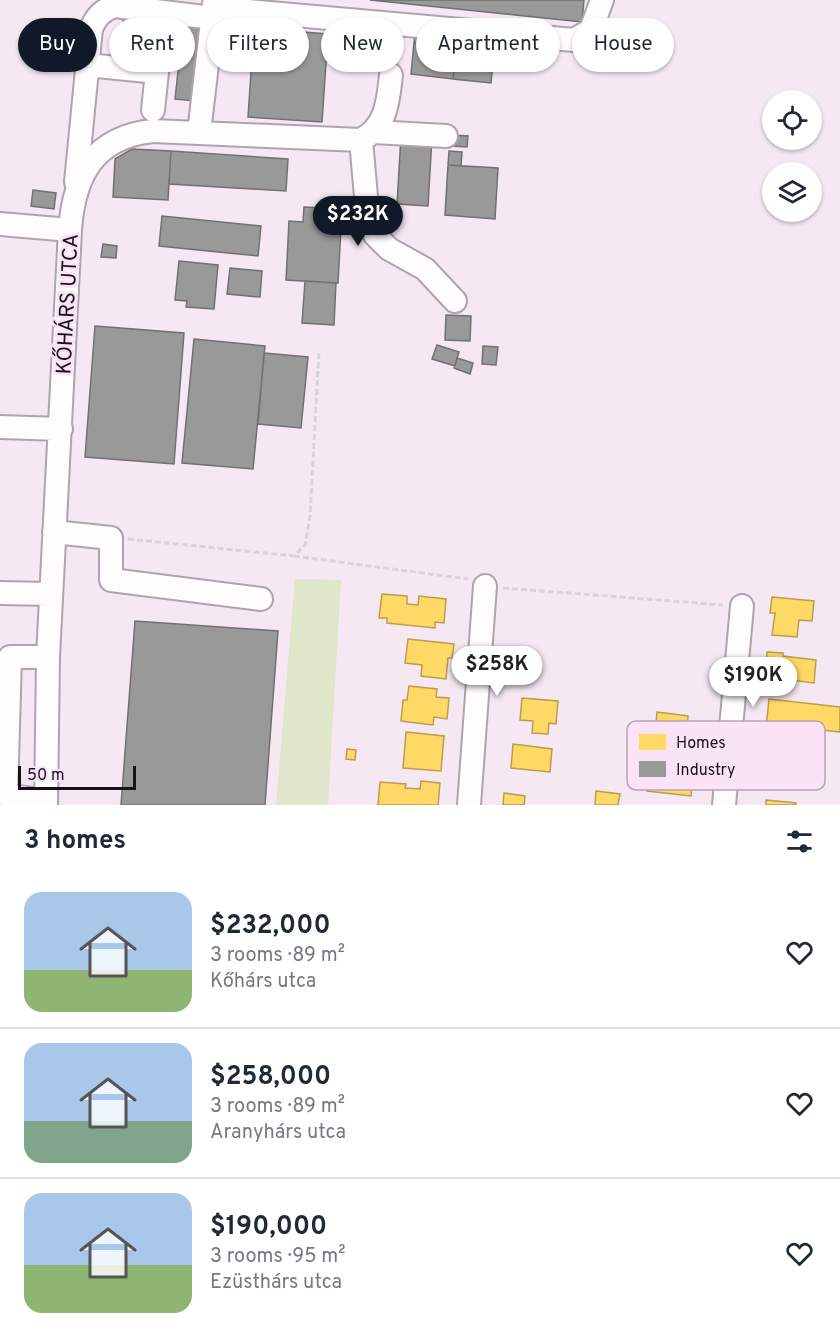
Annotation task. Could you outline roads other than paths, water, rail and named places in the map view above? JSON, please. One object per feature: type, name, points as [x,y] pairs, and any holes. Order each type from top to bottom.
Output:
[{"type":"street","points":[[96,18],[108,8],[115,6],[313,8],[574,40],[591,30],[602,0]]},
{"type":"street","points":[[199,133],[214,7]]},
{"type":"street","points":[[97,65],[157,72],[153,110]]},
{"type":"street","points":[[74,201],[86,72]]},
{"type":"street","points":[[391,75],[385,113],[367,136],[366,208],[375,235],[388,249],[425,269],[455,301]]},
{"type":"street","name":"KŐHÁRS UTCA","points":[[46,803],[48,657],[54,532],[77,226],[74,201],[77,187],[88,166],[97,155],[115,141],[126,135],[146,132],[446,136]]},
{"type":"street","points":[[0,224],[77,226]]},
{"type":"street","points":[[0,427],[61,429]]},
{"type":"street","points":[[54,532],[111,538],[111,580],[261,599]]},
{"type":"street","points":[[469,805],[485,586]]},
{"type":"street","points":[[0,593],[51,594]]},
{"type":"street","points":[[732,721],[742,606]]},
{"type":"street","points":[[46,803],[6,795],[3,779],[5,657],[48,657]]},
{"type":"street","points":[[724,805],[725,790]]}]
